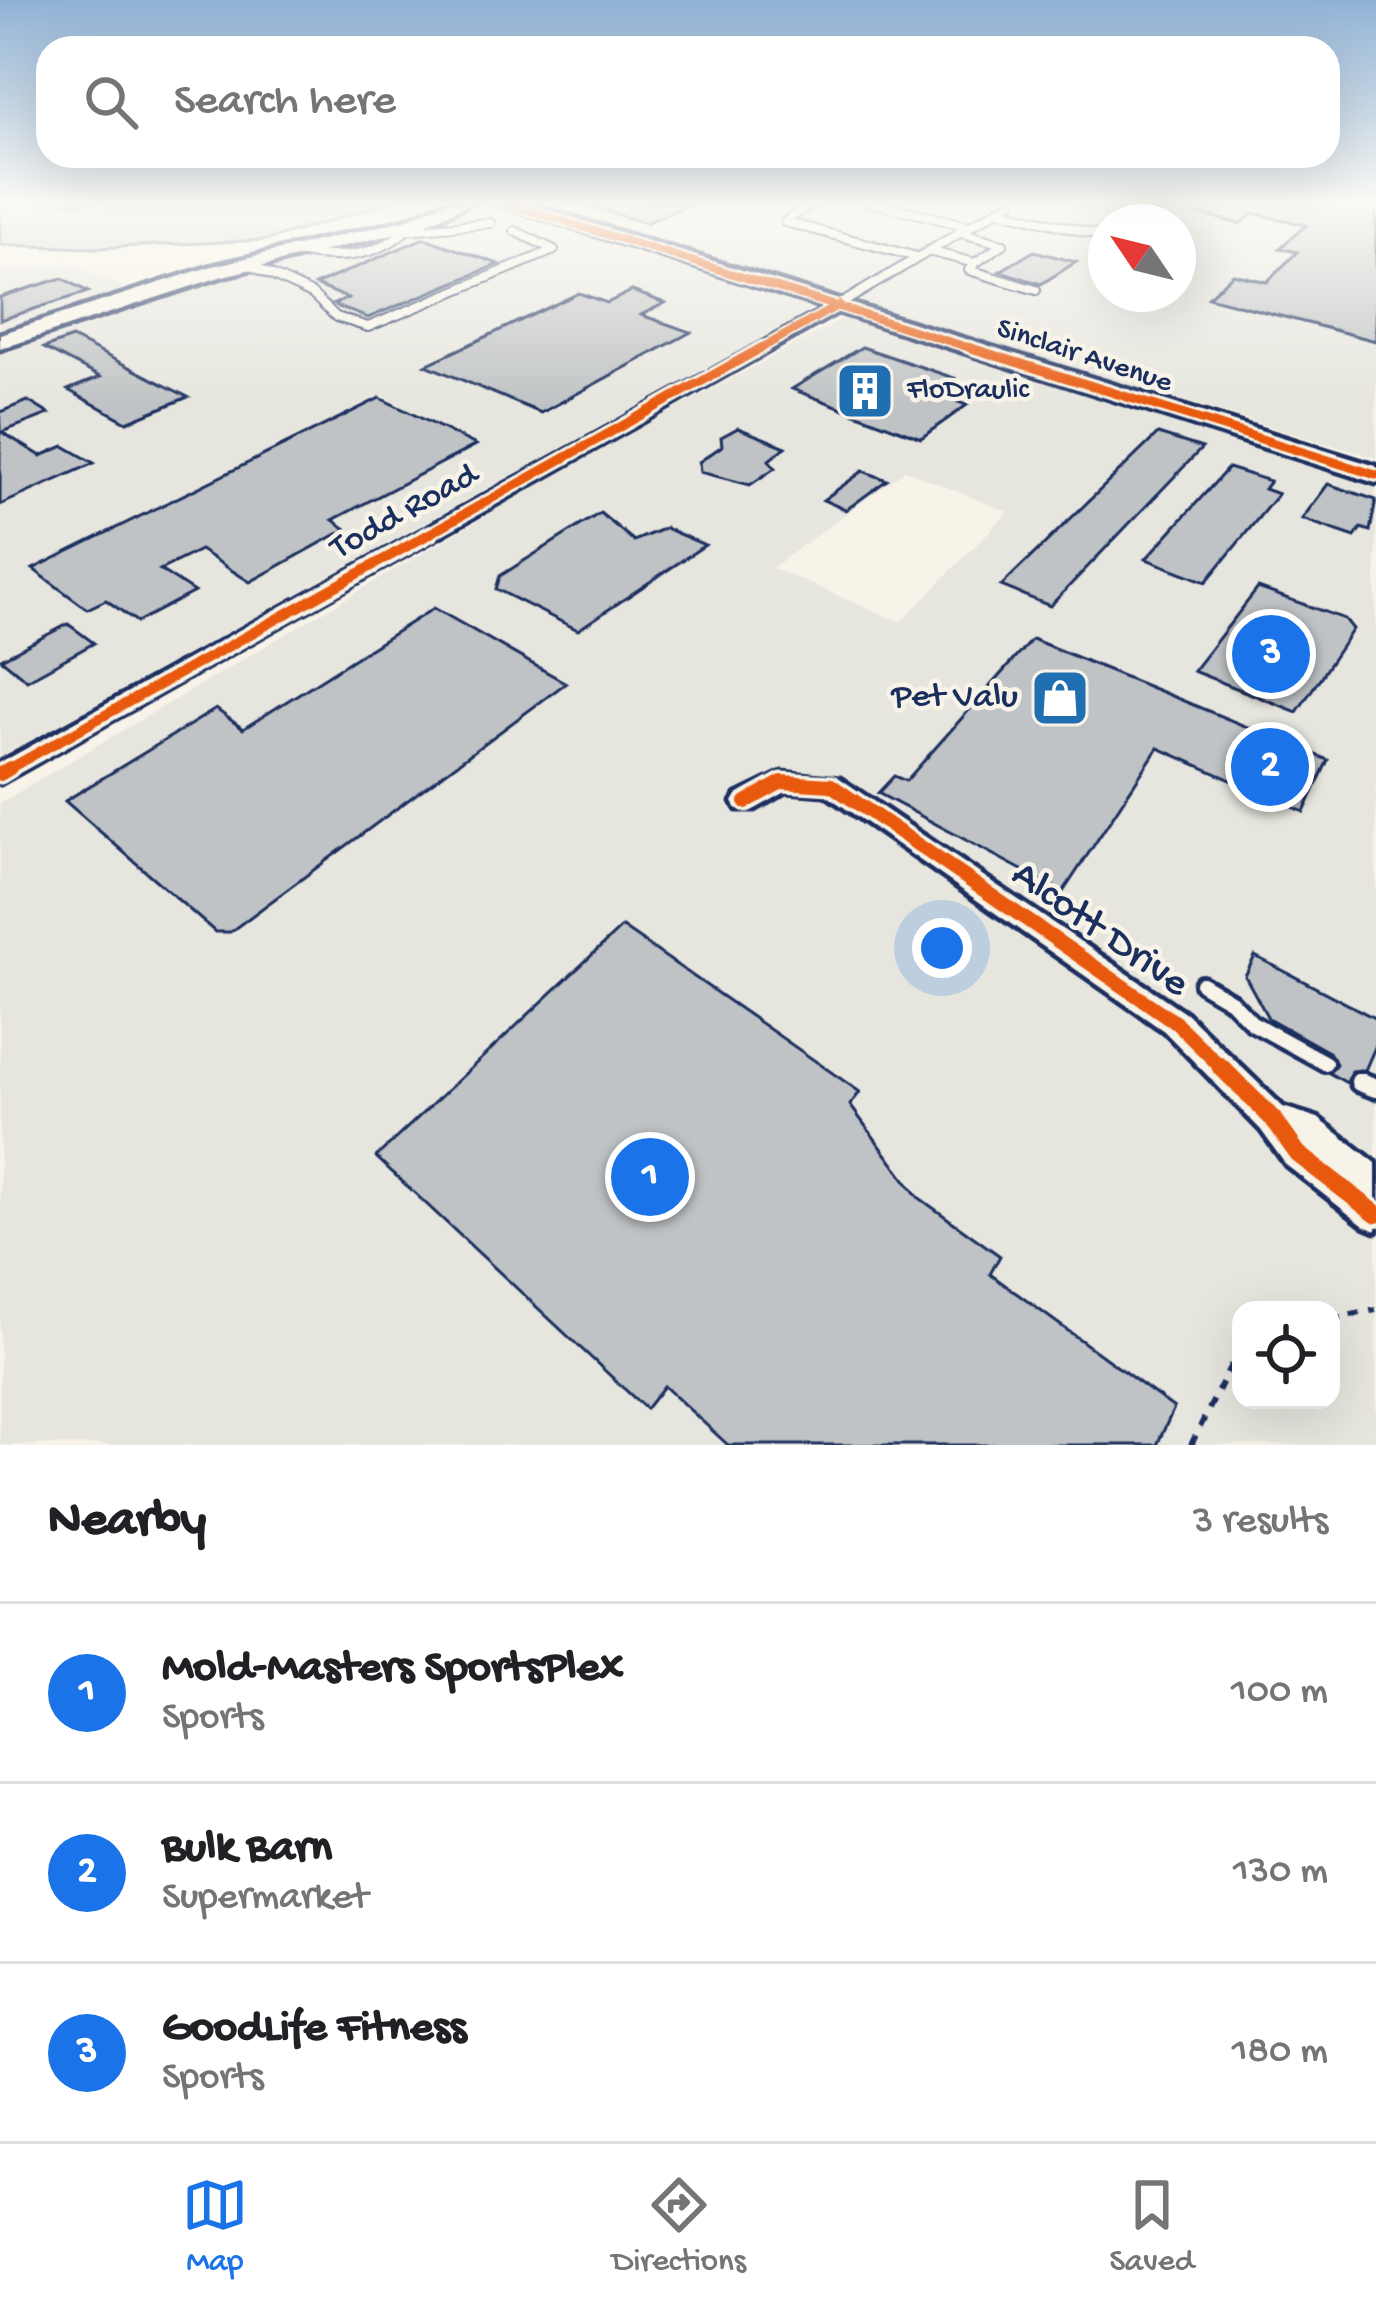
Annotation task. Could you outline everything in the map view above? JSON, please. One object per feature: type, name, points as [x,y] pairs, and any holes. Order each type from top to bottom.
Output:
[{"type":"street","points":[[0,342],[225,269]]},
{"type":"street","name":"Sinclair Avenue","points":[[724,269],[1376,475]]},
{"type":"street","name":"Todd Road","points":[[0,774],[838,304]]},
{"type":"street","name":"Alcott Drive","points":[[746,802],[782,782],[831,785],[1175,1022],[1273,1119],[1298,1154],[1376,1214]]},
{"type":"street","name":"Alcott Drive","points":[[1273,1119],[1306,1129],[1376,1184]]},
{"type":"lane","points":[[259,269],[312,294],[336,317],[368,327],[507,269]]},
{"type":"lane","points":[[838,304],[896,269]]},
{"type":"lane","points":[[970,269],[1036,290]]},
{"type":"lane","points":[[1202,984],[1231,1000],[1252,1023],[1325,1063]]},
{"type":"path","points":[[1340,1317],[1376,1310]]},
{"type":"path","points":[[1191,1445],[1232,1363]]},
{"type":"shaded area","points":[[83,269],[156,299],[238,269],[693,269],[803,304],[810,311],[0,757],[0,271]]},
{"type":"shaded area","points":[[742,269],[1088,269],[1088,312],[1196,312],[1196,269],[1376,269],[1376,458]]},
{"type":"shaded area","points":[[845,317],[1376,484],[1376,1445],[0,1445],[0,803],[565,469]],"holes":[[[905,470],[1008,512],[901,622],[772,568]]]},
{"type":"building","points":[[351,269],[486,269],[368,318],[338,307],[334,304],[348,298],[315,285]]},
{"type":"building","points":[[1003,269],[1064,269],[1041,284]]},
{"type":"building","points":[[1280,269],[1376,269],[1376,341],[1208,297],[1233,274],[1267,282]]},
{"type":"building","points":[[62,278],[88,292],[0,320],[0,297]]},
{"type":"building","points":[[632,291],[665,303],[641,315],[691,332],[541,413],[426,365],[579,293],[607,303]]},
{"type":"building","points":[[72,338],[188,397],[127,422],[68,390],[100,377],[44,348]]},
{"type":"building","name":"FloDraulic","points":[[862,347],[954,378],[932,393],[967,405],[921,438],[792,389]]},
{"type":"building","points":[[380,398],[476,445],[333,520],[346,529],[250,582],[200,550],[160,570],[194,592],[137,622],[106,600],[87,609],[33,569]]},
{"type":"building","points":[[28,401],[49,414],[2,432],[41,456],[64,446],[94,463],[0,505],[0,412]]},
{"type":"building","points":[[738,428],[786,447],[769,460],[775,468],[750,485],[700,472],[699,462],[722,446],[721,437]]},
{"type":"building","points":[[1158,434],[1202,448],[1050,606],[1001,586]]},
{"type":"building","points":[[1228,468],[1270,481],[1264,489],[1278,494],[1206,582],[1146,559]]},
{"type":"building","points":[[863,471],[887,480],[846,510],[823,500]]},
{"type":"building","points":[[1328,484],[1376,500],[1370,531],[1361,528],[1355,537],[1302,519]]},
{"type":"building","points":[[600,513],[634,541],[665,528],[705,545],[578,630],[496,589],[500,576]]},
{"type":"building","points":[[1258,588],[1345,619],[1353,629],[1297,712],[1193,671]]},
{"type":"building","points":[[434,608],[566,683],[230,932],[215,932],[65,801],[216,709],[243,729]]},
{"type":"building","points":[[68,624],[94,643],[27,680],[1,659]]},
{"type":"building","points":[[1032,639],[1328,760],[1304,812],[1158,748],[1063,892],[878,793],[894,776],[906,781]]},
{"type":"building","points":[[622,927],[860,1092],[850,1105],[918,1197],[1000,1256],[990,1274],[1174,1408],[1157,1445],[728,1445],[664,1386],[646,1409],[376,1157]]},
{"type":"building","points":[[1255,956],[1376,1019],[1376,1045],[1365,1070],[1352,1071],[1347,1083],[1329,1073],[1336,1064],[1329,1052],[1268,1018],[1245,976]]},
{"type":"cycle path","points":[[718,269],[1376,475]]},
{"type":"cycle path","points":[[0,774],[839,305]]},
{"type":"cycle path","points":[[746,802],[782,782],[831,785],[1175,1022],[1273,1119],[1298,1154],[1376,1214]]},
{"type":"place","name":"FloDraulic","points":[[865,391]]},
{"type":"place","name":"GoodLife Fitness","points":[[1271,654]]},
{"type":"place","name":"Pet Valu","points":[[1060,698]]},
{"type":"place","name":"Bulk Barn","points":[[1270,767]]},
{"type":"place","name":"Mold-Masters SportsPlex","points":[[650,1177]]}]
